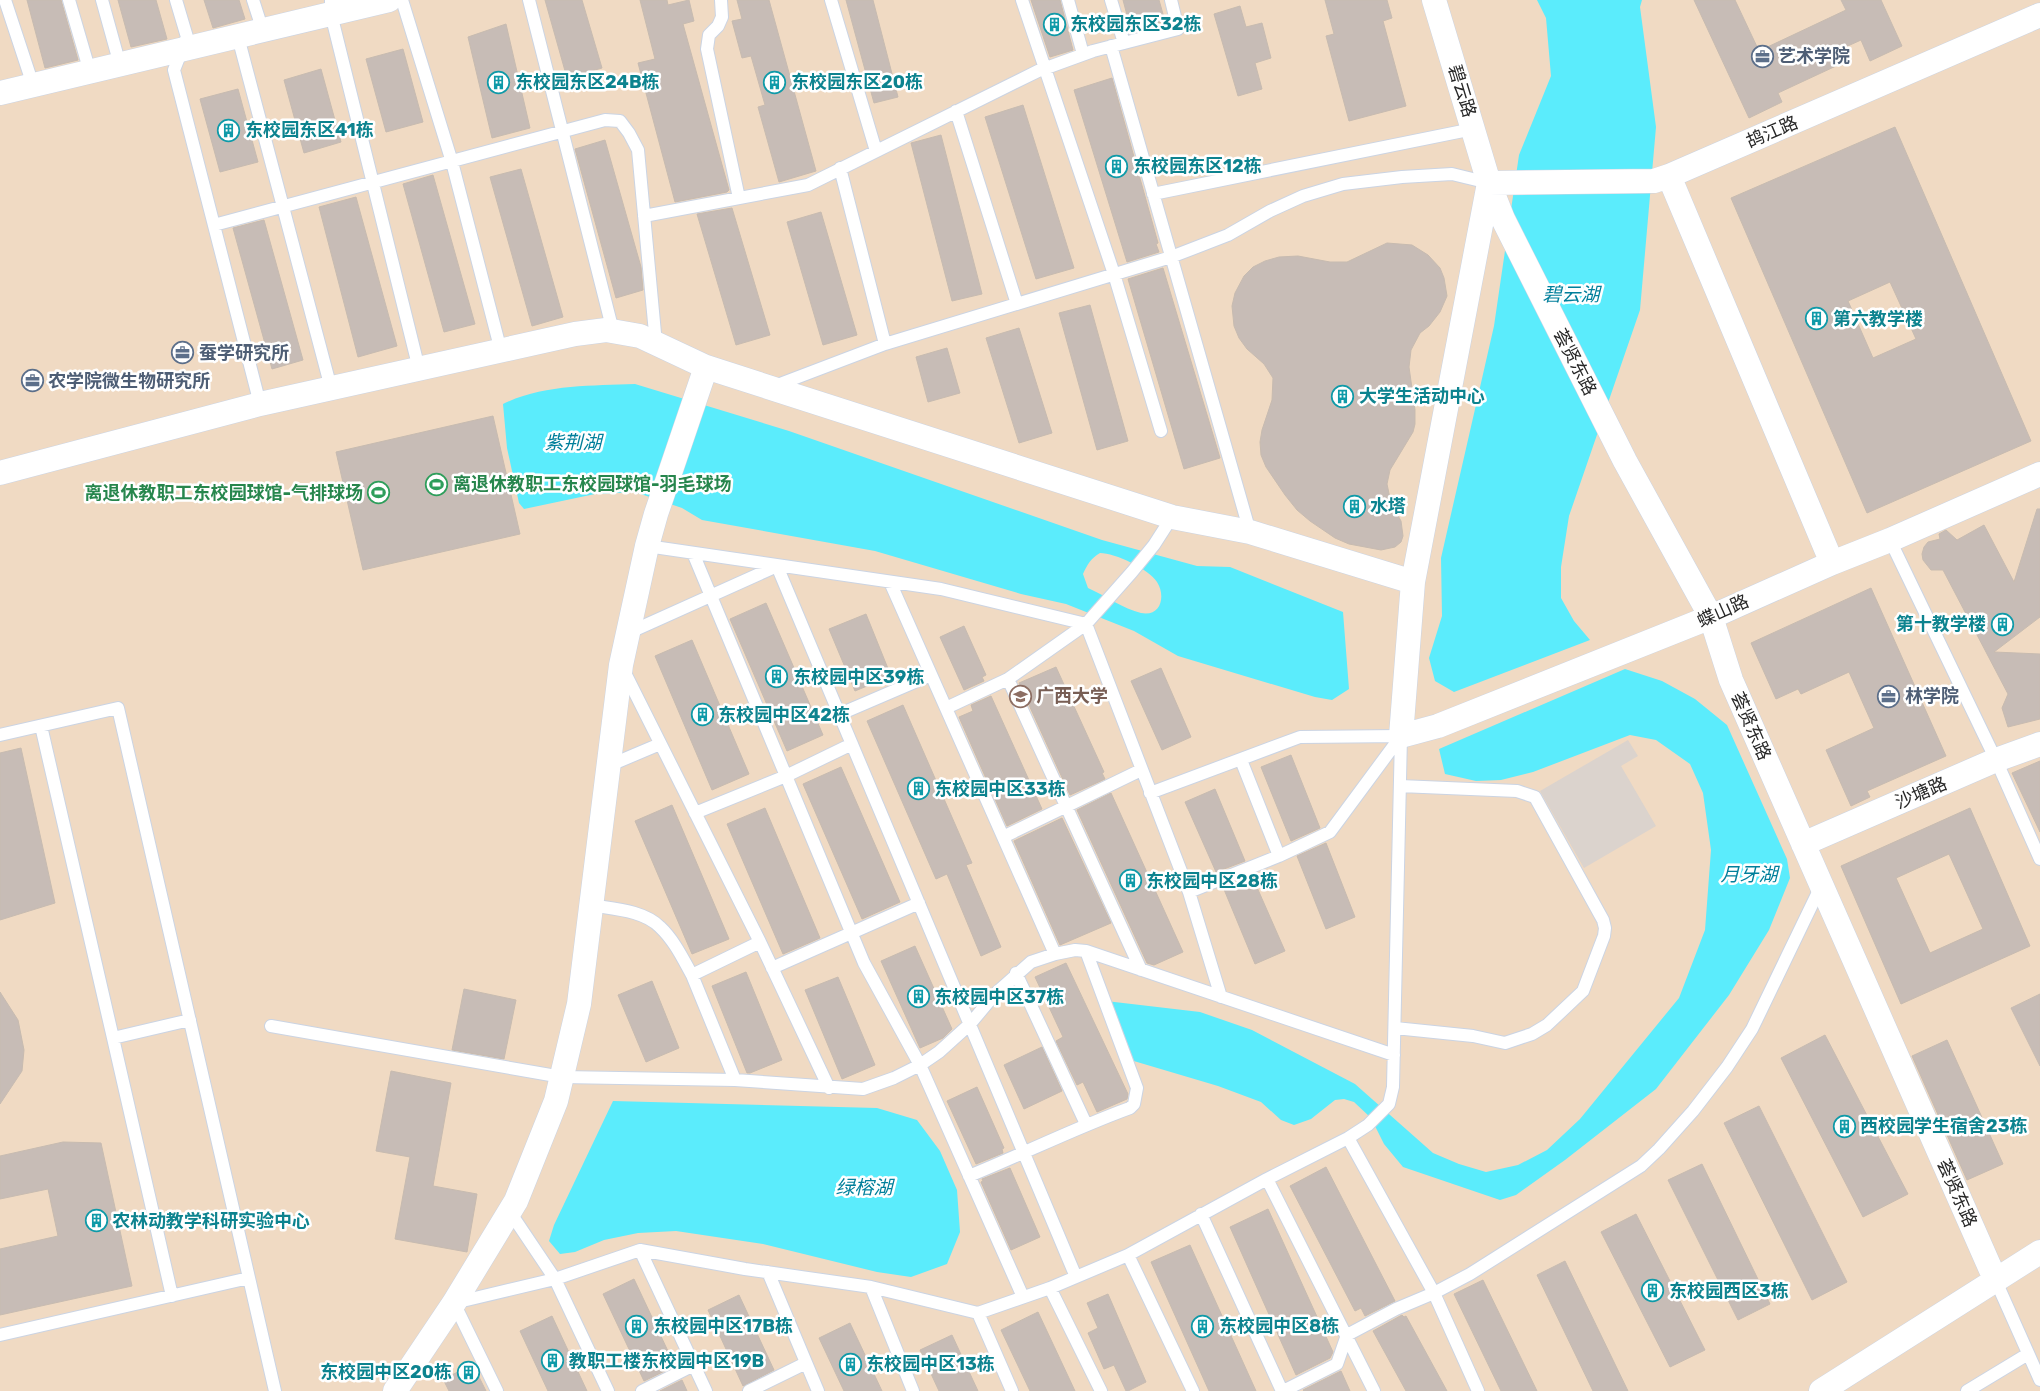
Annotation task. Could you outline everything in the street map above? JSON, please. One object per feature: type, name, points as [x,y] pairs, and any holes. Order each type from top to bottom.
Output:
[{"type":"street","points":[[0,93],[263,31],[331,7],[389,0]]},
{"type":"street","name":"碧云路","points":[[1434,0],[1473,129],[1500,182]]},
{"type":"street","name":"鸪江路","points":[[1500,182],[1661,178],[2040,15]]},
{"type":"street","points":[[1661,178],[1832,563]]},
{"type":"street","points":[[1401,736],[1413,582],[1500,182]]},
{"type":"street","name":"荟贤东路","points":[[1500,182],[1503,218],[1625,462],[1711,617],[1731,680],[1995,1279]]},
{"type":"street","points":[[0,473],[260,404],[575,334],[606,330],[640,336],[656,344],[702,378],[771,387],[1172,516],[1250,532],[1413,582]]},
{"type":"street","points":[[403,1387],[516,1201],[556,1101],[578,1004],[621,665],[647,546],[656,514],[702,378]]},
{"type":"street","name":"蝶山路","points":[[1401,736],[1438,726],[1711,617],[2040,474]]},
{"type":"street","name":"沙塘路","points":[[1803,844],[1996,760],[2040,744]]},
{"type":"street","points":[[1821,1391],[2040,1252]]},
{"type":"lane","points":[[5,0],[33,85]]},
{"type":"lane","points":[[69,0],[90,72]]},
{"type":"lane","points":[[102,0],[120,65]]},
{"type":"lane","points":[[176,0],[187,37],[174,70],[260,404]]},
{"type":"lane","points":[[253,0],[263,31]]},
{"type":"lane","points":[[402,0],[452,162],[501,351]]},
{"type":"lane","points":[[529,0],[614,331]]},
{"type":"lane","points":[[721,0],[722,17],[718,26],[709,35],[707,49],[739,198]]},
{"type":"lane","points":[[831,0],[876,151]]},
{"type":"lane","points":[[1022,0],[1114,274],[1161,431]]},
{"type":"lane","points":[[1068,0],[1083,54]]},
{"type":"lane","points":[[1112,0],[1118,45],[1153,194],[1250,532]]},
{"type":"lane","points":[[644,216],[808,185],[1044,69],[1083,54],[1178,30],[1170,0]]},
{"type":"lane","points":[[331,7],[419,369]]},
{"type":"lane","points":[[238,37],[331,388]]},
{"type":"lane","points":[[956,111],[1017,304]]},
{"type":"lane","points":[[214,225],[605,120],[620,120],[638,150],[656,344]]},
{"type":"lane","points":[[1153,194],[1473,129]]},
{"type":"lane","points":[[840,168],[885,344]]},
{"type":"lane","points":[[771,387],[885,344],[1171,256],[1228,235],[1270,211],[1303,196],[1343,184],[1452,174],[1500,182]]},
{"type":"lane","points":[[946,708],[1008,679],[1089,620],[1154,545],[1172,516]]},
{"type":"lane","points":[[1890,540],[1996,760],[2040,859]]},
{"type":"lane","points":[[647,546],[941,589],[1089,620]]},
{"type":"lane","points":[[693,553],[864,963],[920,1065],[1023,1297]]},
{"type":"lane","points":[[628,633],[777,566]]},
{"type":"lane","points":[[777,566],[1076,1277]]},
{"type":"lane","points":[[890,582],[1055,954]]},
{"type":"lane","points":[[1089,620],[1141,770],[1189,892],[1221,997]]},
{"type":"lane","points":[[621,665],[760,942],[828,1088]]},
{"type":"lane","points":[[840,714],[931,675]]},
{"type":"lane","points":[[1008,679],[1141,970]]},
{"type":"lane","points":[[0,735],[118,708],[275,1391]]},
{"type":"lane","points":[[41,726],[172,1296]]},
{"type":"lane","points":[[1150,793],[1300,737],[1401,736]]},
{"type":"lane","points":[[497,1391],[454,1303],[555,1279],[640,1250],[871,1287],[978,1313],[1050,1288],[1128,1255],[1201,1214],[1348,1138],[1368,1125],[1389,1104],[1393,1087],[1401,736]]},
{"type":"lane","points":[[1189,892],[1279,856],[1330,832],[1401,736]]},
{"type":"lane","points":[[608,766],[660,744]]},
{"type":"lane","points":[[695,813],[786,776],[852,744]]},
{"type":"lane","points":[[1241,760],[1279,856]]},
{"type":"lane","points":[[1003,837],[1141,770]]},
{"type":"lane","points":[[1395,1028],[1473,1036],[1505,1043],[1532,1034],[1547,1025],[1583,991],[1604,936],[1605,928],[1603,920],[1535,797],[1518,791],[1400,786]]},
{"type":"lane","points":[[1201,1214],[1283,1391],[1337,1364],[1347,1336],[1396,1309],[1434,1293],[1470,1274],[1641,1166],[1659,1149],[1693,1111],[1727,1067],[1752,1029],[1821,886]]},
{"type":"lane","points":[[772,968],[919,903]]},
{"type":"lane","points":[[590,905],[638,914],[660,926],[692,975],[735,1080]]},
{"type":"lane","points":[[692,975],[760,942]]},
{"type":"lane","points":[[271,1026],[562,1077],[735,1080],[863,1090],[920,1065],[939,1052],[970,1024],[995,994],[1016,973],[1031,962],[1075,950],[1086,951],[1394,1055]]},
{"type":"lane","points":[[969,1176],[1024,1154],[1086,1124],[1130,1108],[1134,1104],[1137,1088],[1086,951]]},
{"type":"lane","points":[[1016,973],[1086,1124]]},
{"type":"lane","points":[[113,1038],[190,1020]]},
{"type":"lane","points":[[1348,1138],[1434,1293],[1478,1391]]},
{"type":"lane","points":[[1268,1179],[1374,1391]]},
{"type":"lane","points":[[510,1212],[555,1279],[608,1391]]},
{"type":"lane","points":[[640,1250],[706,1391]]},
{"type":"lane","points":[[1128,1255],[1193,1391]]},
{"type":"lane","points":[[768,1272],[818,1391]]},
{"type":"lane","points":[[0,1336],[249,1278]]},
{"type":"lane","points":[[1995,1279],[2040,1380]]},
{"type":"lane","points":[[871,1287],[913,1391]]},
{"type":"lane","points":[[1050,1288],[1101,1391]]},
{"type":"lane","points":[[978,1313],[1012,1391]]},
{"type":"lane","points":[[1967,1391],[2028,1354]]},
{"type":"lane","points":[[749,1391],[806,1363]]},
{"type":"lane","points":[[642,1391],[694,1365]]},
{"type":"shaded area","name":"广西大学","points":[[0,0],[2040,0],[2040,1391],[0,1391]]},
{"type":"shaded area","points":[[1628,740],[1638,756],[1621,766],[1656,826],[1584,868],[1540,791]]},
{"type":"water","name":"碧云湖","points":[[1537,0],[1642,0],[1640,7],[1656,127],[1640,310],[1569,516],[1561,567],[1561,598],[1574,621],[1590,640],[1454,692],[1435,681],[1429,658],[1442,616],[1441,558],[1494,326],[1519,155],[1551,76],[1546,18]]},
{"type":"water","name":"紫荆湖","points":[[635,384],[789,431],[1102,540],[1197,566],[1230,567],[1343,612],[1349,689],[1332,700],[1315,697],[1178,656],[1134,631],[1066,604],[1021,594],[875,551],[702,520],[682,508],[635,492],[595,494],[524,509],[519,503],[507,448],[503,404],[519,397],[551,389]],"holes":[[[1100,553],[1131,563],[1153,577],[1161,593],[1160,604],[1157,609],[1148,613],[1134,611],[1088,588],[1083,574],[1086,568],[1097,555]]]},
{"type":"water","name":"月牙湖","points":[[1625,669],[1662,681],[1695,699],[1727,725],[1787,859],[1790,878],[1769,930],[1729,995],[1656,1089],[1565,1160],[1516,1195],[1500,1200],[1403,1167],[1384,1144],[1371,1118],[1354,1102],[1344,1099],[1335,1100],[1311,1119],[1294,1125],[1281,1120],[1261,1102],[1218,1086],[1127,1059],[1106,1001],[1200,1012],[1252,1030],[1355,1084],[1433,1153],[1459,1164],[1486,1172],[1518,1165],[1547,1150],[1580,1119],[1679,998],[1705,930],[1711,850],[1703,793],[1690,764],[1656,740],[1630,735],[1533,772],[1501,780],[1476,781],[1445,774],[1439,749]]},
{"type":"water","name":"绿榕湖","points":[[613,1101],[877,1108],[917,1120],[940,1151],[957,1190],[960,1232],[947,1264],[911,1277],[877,1272],[763,1244],[676,1231],[638,1233],[604,1240],[575,1252],[560,1254],[549,1241],[554,1225]]},
{"type":"building","points":[[27,0],[61,0],[78,60],[45,68]]},
{"type":"building","points":[[118,0],[156,0],[167,39],[131,47]]},
{"type":"building","points":[[204,0],[239,0],[245,19],[213,28]]},
{"type":"building","points":[[545,0],[582,0],[602,68],[567,78]]},
{"type":"building","points":[[640,0],[667,0],[668,5],[689,0],[694,21],[683,24],[729,190],[727,192],[675,202],[638,63],[655,59]]},
{"type":"building","name":"东校园东区20栋","points":[[737,0],[769,0],[816,171],[779,182],[758,107],[765,105],[751,56],[742,58],[732,21],[742,19]]},
{"type":"building","points":[[846,0],[873,0],[898,97],[874,103]]},
{"type":"building","name":"东校园东区32栋","points":[[1031,0],[1060,0],[1073,50],[1050,57]]},
{"type":"building","points":[[1123,0],[1159,0],[1165,21],[1131,30]]},
{"type":"building","points":[[1325,0],[1387,0],[1392,18],[1383,21],[1406,106],[1349,121],[1326,36],[1334,34]]},
{"type":"building","name":"艺术学院","points":[[1694,0],[1735,0],[1759,51],[1846,10],[1841,0],[1881,0],[1902,46],[1870,61],[1861,40],[1830,54],[1836,66],[1778,93],[1782,102],[1749,118]]},
{"type":"building","points":[[1240,6],[1246,27],[1262,23],[1271,58],[1255,63],[1262,89],[1238,96],[1214,14]]},
{"type":"building","name":"东校园东区24B栋","points":[[506,24],[530,128],[492,138],[468,37]]},
{"type":"building","points":[[403,49],[423,122],[386,132],[366,59]]},
{"type":"building","points":[[321,69],[341,142],[304,153],[284,80]]},
{"type":"building","name":"东校园东区12栋","points":[[1112,78],[1159,252],[1127,262],[1074,90]]},
{"type":"building","name":"东校园东区41栋","points":[[238,89],[258,162],[220,172],[200,99]]},
{"type":"building","points":[[1023,105],[1074,268],[1036,279],[985,117]]},
{"type":"building","name":"第六教学楼","points":[[1895,127],[2031,441],[1867,513],[1731,198]],"holes":[[[1890,282],[1916,339],[1873,358],[1848,301]]]},
{"type":"building","points":[[941,135],[982,294],[952,301],[911,143]]},
{"type":"building","points":[[605,140],[641,267],[643,290],[616,298],[575,149]]},
{"type":"building","points":[[521,169],[563,317],[532,326],[490,177]]},
{"type":"building","points":[[433,175],[475,324],[444,332],[403,184]]},
{"type":"building","points":[[356,197],[397,346],[358,357],[319,207]]},
{"type":"building","points":[[732,208],[770,335],[736,345],[697,214]]},
{"type":"building","points":[[821,212],[857,335],[823,345],[787,222]]},
{"type":"building","points":[[264,220],[303,360],[272,369],[233,228]]},
{"type":"building","name":"大学生活动中心","points":[[1387,243],[1412,245],[1428,255],[1440,268],[1447,296],[1440,312],[1429,326],[1420,333],[1411,350],[1409,367],[1415,424],[1413,432],[1390,470],[1387,484],[1391,503],[1401,521],[1403,536],[1401,542],[1395,547],[1381,550],[1349,544],[1335,538],[1310,521],[1297,510],[1266,467],[1261,455],[1260,442],[1272,400],[1273,378],[1264,364],[1247,349],[1239,338],[1234,326],[1232,306],[1235,293],[1244,276],[1253,267],[1265,261],[1279,257],[1298,256],[1330,262],[1347,262]]},
{"type":"building","points":[[1163,268],[1220,458],[1184,469],[1128,279]]},
{"type":"building","points":[[1090,305],[1128,441],[1097,450],[1059,313]]},
{"type":"building","points":[[1019,328],[1052,433],[1019,443],[986,338]]},
{"type":"building","points":[[947,348],[960,393],[928,402],[916,357]]},
{"type":"building","points":[[493,416],[520,534],[363,570],[336,452]]},
{"type":"building","name":"第十教学楼","points":[[2037,509],[2040,509],[2040,617],[1994,652],[2040,654],[2040,719],[2008,727],[2002,708],[2008,694],[1943,570],[1931,570],[1923,560],[1922,554],[1928,542],[1940,539],[1939,534],[1946,530],[1957,540],[1984,525],[2014,582]]},
{"type":"building","name":"林学院","points":[[1871,588],[1946,756],[1867,791],[1870,797],[1851,806],[1826,750],[1874,728],[1849,672],[1801,694],[1798,689],[1776,699],[1751,643]]},
{"type":"building","name":"东校园中区39栋","points":[[766,603],[823,735],[787,751],[730,619]]},
{"type":"building","points":[[866,614],[891,676],[855,691],[829,629]]},
{"type":"building","points":[[964,626],[986,675],[982,677],[984,681],[964,690],[940,637]]},
{"type":"building","name":"东校园中区42栋","points":[[692,640],[749,774],[712,790],[655,656]]},
{"type":"building","points":[[1056,667],[1104,772],[1102,773],[1105,779],[1070,795],[1019,683]]},
{"type":"building","points":[[1161,668],[1191,737],[1162,750],[1131,681]]},
{"type":"building","points":[[991,696],[1042,809],[1007,826],[959,717],[973,711],[971,705]]},
{"type":"building","name":"东校园中区33栋","points":[[903,705],[972,863],[966,865],[1001,947],[981,956],[947,874],[936,879],[867,721]]},
{"type":"building","points":[[21,748],[55,903],[0,920],[0,753]]},
{"type":"building","points":[[1291,755],[1320,828],[1291,841],[1261,767]]},
{"type":"building","points":[[2040,761],[2040,832],[2012,773]]},
{"type":"building","points":[[841,767],[900,902],[862,919],[803,784]]},
{"type":"building","points":[[1215,789],[1245,861],[1216,872],[1185,802]]},
{"type":"building","name":"东校园中区28栋","points":[[1111,793],[1183,952],[1154,965],[1147,963],[1077,810]]},
{"type":"building","points":[[672,805],[729,939],[692,954],[635,821]]},
{"type":"building","points":[[765,808],[820,938],[783,954],[727,824]]},
{"type":"building","points":[[1970,808],[2030,946],[1901,1004],[1841,866]],"holes":[[[1949,854],[1983,929],[1930,953],[1896,878]]]},
{"type":"building","points":[[1062,818],[1111,923],[1060,945],[1014,841]]},
{"type":"building","points":[[1326,843],[1355,917],[1326,929],[1297,856]]},
{"type":"building","points":[[1252,876],[1285,951],[1255,964],[1223,887]]},
{"type":"building","name":"东校园中区37栋","points":[[915,946],[952,1029],[943,1038],[920,1048],[881,961]]},
{"type":"building","points":[[1066,963],[1128,1094],[1127,1099],[1097,1112],[1083,1082],[1077,1085],[1056,1041],[1063,1037],[1035,977]]},
{"type":"building","points":[[746,972],[782,1060],[750,1073],[747,1073],[712,986]]},
{"type":"building","points":[[838,977],[875,1065],[842,1079],[805,990]]},
{"type":"building","points":[[652,981],[679,1048],[646,1062],[618,995]]},
{"type":"building","points":[[464,989],[516,1000],[504,1059],[452,1050]]},
{"type":"building","points":[[0,992],[18,1020],[24,1050],[22,1071],[0,1104]]},
{"type":"building","points":[[2040,994],[2040,1066],[2011,1008]]},
{"type":"building","name":"西校园学生宿舍23栋","points":[[1825,1035],[1908,1194],[1863,1217],[1781,1058]]},
{"type":"building","points":[[1947,1040],[2003,1164],[1967,1180],[1912,1056]]},
{"type":"building","points":[[1042,1047],[1062,1091],[1024,1109],[1004,1065]]},
{"type":"building","points":[[391,1071],[451,1083],[433,1186],[477,1194],[467,1252],[395,1239],[410,1157],[376,1151]]},
{"type":"building","points":[[977,1087],[1004,1148],[1002,1149],[1003,1153],[976,1164],[947,1101]]},
{"type":"building","points":[[1759,1106],[1847,1282],[1812,1300],[1724,1123]]},
{"type":"building","name":"农林动教学科研实验中心","points":[[63,1142],[101,1143],[132,1286],[0,1315],[0,1249],[58,1236],[48,1189],[0,1199],[0,1156]]},
{"type":"building","points":[[1702,1164],[1770,1304],[1738,1320],[1668,1180]]},
{"type":"building","points":[[1326,1167],[1395,1301],[1365,1316],[1361,1308],[1355,1311],[1290,1186]]},
{"type":"building","points":[[1010,1168],[1040,1237],[1011,1250],[981,1182],[983,1181],[982,1179]]},
{"type":"building","points":[[1268,1209],[1333,1352],[1330,1358],[1296,1375],[1230,1227]]},
{"type":"building","name":"东校园西区3栋","points":[[1636,1214],[1705,1350],[1670,1367],[1601,1232]]},
{"type":"building","name":"东校园中区8栋","points":[[1190,1245],[1256,1391],[1209,1391],[1151,1262]]},
{"type":"building","points":[[1565,1261],[1628,1391],[1593,1391],[1537,1275]]},
{"type":"building","name":"东校园中区17B栋","points":[[634,1279],[675,1366],[644,1381],[603,1294]]},
{"type":"building","points":[[1483,1280],[1537,1391],[1501,1391],[1454,1294]]},
{"type":"building","points":[[1108,1294],[1146,1382],[1128,1391],[1126,1391],[1114,1365],[1104,1369],[1088,1333],[1098,1328],[1087,1303]]},
{"type":"building","points":[[739,1295],[774,1370],[743,1386],[708,1310]]},
{"type":"building","points":[[1038,1312],[1075,1391],[1030,1391],[1001,1330]]},
{"type":"building","points":[[1402,1315],[1406,1316],[1447,1391],[1406,1391],[1373,1331]]},
{"type":"building","name":"教职工楼东校园中区19B","points":[[552,1316],[587,1391],[548,1391],[520,1331]]},
{"type":"building","name":"东校园中区13栋","points":[[850,1323],[882,1391],[844,1391],[819,1338]]},
{"type":"building","points":[[952,1335],[978,1391],[939,1391],[920,1350]]},
{"type":"building","name":"东校园中区20栋","points":[[473,1365],[486,1391],[449,1391],[443,1379]]},
{"type":"building","points":[[1341,1371],[1350,1391],[1303,1390]]},
{"type":"building","points":[[682,1380],[687,1391],[660,1391]]},
{"type":"place","name":"东校园东区32栋","points":[[1054,24]]},
{"type":"place","name":"艺术学院","points":[[1762,56]]},
{"type":"place","name":"东校园东区24B栋","points":[[499,82]]},
{"type":"place","name":"东校园东区20栋","points":[[775,82]]},
{"type":"place","name":"东校园东区41栋","points":[[229,130]]},
{"type":"place","name":"东校园东区12栋","points":[[1117,166]]},
{"type":"place","name":"第六教学楼","points":[[1817,319]]},
{"type":"place","name":"蚕学研究所","points":[[183,353]]},
{"type":"place","name":"农学院微生物研究所","points":[[32,381]]},
{"type":"place","name":"大学生活动中心","points":[[1343,396]]},
{"type":"place","name":"离退休教职工东校园球馆-羽毛球场","points":[[437,484]]},
{"type":"place","name":"离退休教职工东校园球馆-气排球场","points":[[379,493]]},
{"type":"place","name":"水塔","points":[[1354,506]]},
{"type":"place","name":"第十教学楼","points":[[2002,624]]},
{"type":"place","name":"东校园中区39栋","points":[[777,677]]},
{"type":"place","name":"广西大学","points":[[1020,696]]},
{"type":"place","name":"林学院","points":[[1889,696]]},
{"type":"place","name":"东校园中区42栋","points":[[702,715]]},
{"type":"place","name":"东校园中区33栋","points":[[918,789]]},
{"type":"place","name":"东校园中区28栋","points":[[1130,881]]},
{"type":"place","name":"东校园中区37栋","points":[[918,997]]},
{"type":"place","name":"西校园学生宿舍23栋","points":[[1844,1126]]},
{"type":"place","name":"农林动教学科研实验中心","points":[[96,1221]]},
{"type":"place","name":"东校园西区3栋","points":[[1653,1291]]},
{"type":"place","name":"东校园中区17B栋","points":[[637,1326]]},
{"type":"place","name":"东校园中区8栋","points":[[1203,1326]]},
{"type":"place","name":"教职工楼东校园中区19B","points":[[553,1361]]},
{"type":"place","name":"东校园中区13栋","points":[[850,1364]]},
{"type":"place","name":"东校园中区20栋","points":[[468,1372]]}]
